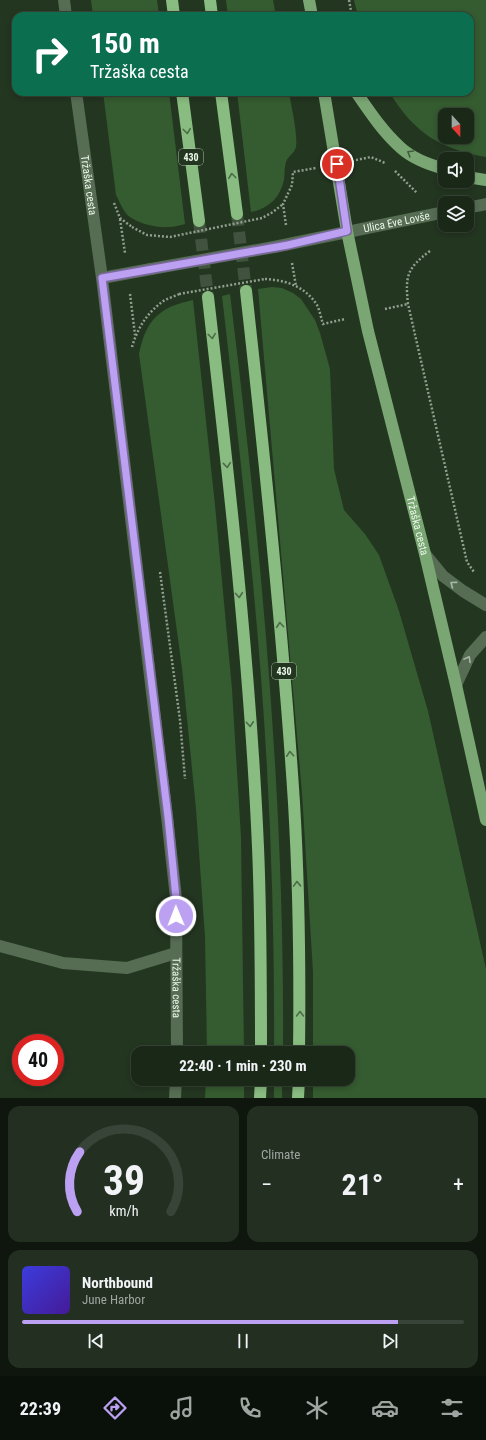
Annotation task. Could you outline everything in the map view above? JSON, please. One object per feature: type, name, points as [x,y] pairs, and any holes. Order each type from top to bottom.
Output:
[{"type":"highway","points":[[172,0],[174,12]]},
{"type":"highway","points":[[210,0],[212,12]]},
{"type":"highway","name":"430","points":[[183,96],[199,221]]},
{"type":"highway","points":[[221,96],[236,214]]},
{"type":"highway","name":"430","points":[[246,291],[274,554],[294,804],[298,909],[299,1046]]},
{"type":"highway","points":[[208,297],[235,543],[250,718],[260,901],[261,1046]]},
{"type":"highway","points":[[260,1098],[261,1086]]},
{"type":"highway","points":[[298,1098],[299,1086]]},
{"type":"main road","points":[[309,0],[311,12]]},
{"type":"main road","name":"Tržaška cesta","points":[[325,96],[347,231],[368,331],[456,685],[486,820]]},
{"type":"main road","points":[[359,96],[374,118],[401,148],[410,154],[438,167]]},
{"type":"main road","points":[[474,178],[486,180]]},
{"type":"street","points":[[64,0],[66,12]]},
{"type":"street","name":"Tržaška cesta","points":[[77,96],[102,278],[168,817],[176,898],[177,1046]]},
{"type":"street","points":[[474,207],[486,204]]},
{"type":"street","name":"Ulica Eve Lovše","points":[[347,231],[438,213]]},
{"type":"street","points":[[102,278],[274,247],[347,231]]},
{"type":"street","points":[[424,554],[443,576],[463,591],[486,604]]},
{"type":"street","points":[[456,685],[470,655],[486,637]]},
{"type":"street","points":[[0,946],[63,963],[127,968],[176,953]]},
{"type":"street","points":[[175,1098],[176,1086]]},
{"type":"path","points":[[349,0],[351,12]]},
{"type":"path","points":[[371,157],[388,164]]},
{"type":"path","points":[[393,169],[417,193]]},
{"type":"path","points":[[132,227],[147,235],[170,237],[262,218],[282,204],[292,185],[293,172]]},
{"type":"path","points":[[430,251],[416,261],[408,274],[406,288],[408,304],[467,562],[475,573]]},
{"type":"path","points":[[179,294],[265,278],[280,280],[296,286],[309,295],[317,306],[323,324]]},
{"type":"green space","points":[[91,0],[157,0],[158,12],[92,12]]},
{"type":"green space","points":[[226,0],[273,0],[275,12],[228,12]]},
{"type":"green space","points":[[354,0],[486,0],[486,157],[474,154],[474,152],[464,152],[442,144],[474,144],[474,108],[438,108],[438,142],[423,132],[408,118],[392,96],[474,96],[474,12],[357,12]]},
{"type":"green space","points":[[104,96],[169,96],[185,224],[173,227],[159,227],[139,222],[128,215],[116,195]]},
{"type":"green space","points":[[237,96],[290,96],[295,128],[296,147],[286,162],[284,180],[280,192],[268,205],[257,211],[251,212]]},
{"type":"green space","points":[[272,287],[282,288],[293,293],[301,299],[315,320],[330,369],[334,469],[344,510],[365,534],[379,555],[399,611],[428,711],[486,969],[486,1098],[313,1098],[313,1086],[355,1086],[355,1046],[313,1046],[313,972],[302,793],[258,289]]},
{"type":"green space","points":[[230,294],[252,483],[269,673],[280,863],[283,958],[283,1046],[274,1046],[272,877],[263,701],[253,584],[222,296]]},
{"type":"green space","points":[[193,300],[215,505],[232,689],[241,837],[244,1046],[207,1046],[205,937],[196,809],[182,668],[139,354],[142,342],[150,324],[163,311],[181,303]]},
{"type":"green space","points":[[206,1086],[244,1086],[244,1098],[205,1098]]},
{"type":"green space","points":[[274,1086],[282,1086],[282,1098],[274,1098]]},
{"type":"tunnel","points":[[237,214],[246,291]]},
{"type":"tunnel","points":[[199,221],[208,297]]},
{"type":"route","points":[[176,916],[176,898],[168,817],[102,278],[288,245],[347,231],[337,164]]}]
